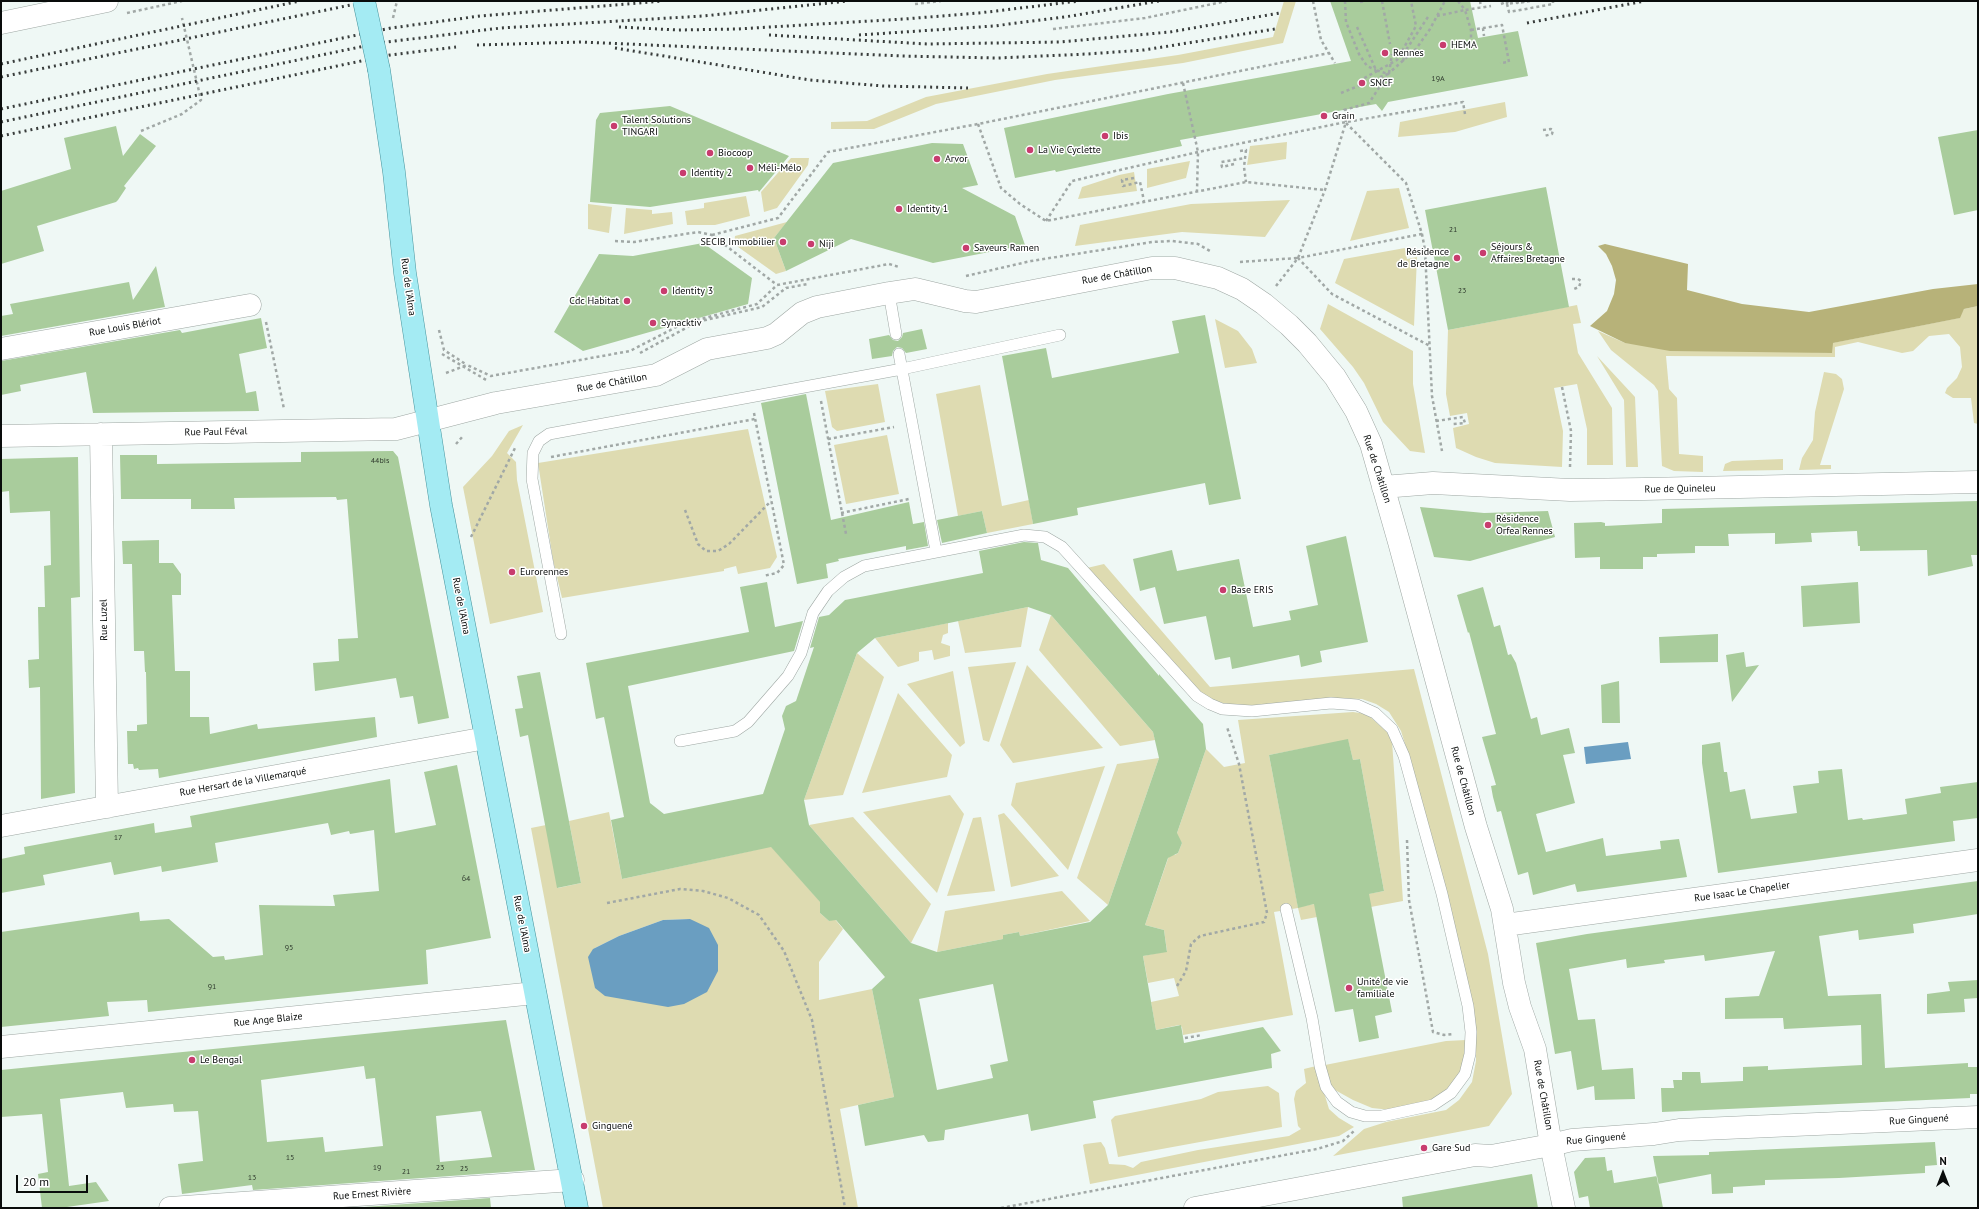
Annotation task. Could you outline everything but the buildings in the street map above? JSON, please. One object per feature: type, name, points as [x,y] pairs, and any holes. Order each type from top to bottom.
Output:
[{"type":"main road","name":"Rue de l'Alma","points":[[364,1],[379,70],[394,172],[405,273],[429,421],[434,465],[535,993],[574,1180],[578,1208]]},
{"type":"street","points":[[9,21],[107,1]]},
{"type":"street","name":"Rue de Châtillon","points":[[429,421],[496,402],[656,375],[707,349],[767,338],[776,334],[802,313],[816,307],[915,288],[965,301],[976,302],[1152,268],[1175,268],[1218,278],[1242,288],[1289,325],[1307,343],[1335,377],[1356,410],[1370,444],[1400,542],[1476,828],[1497,892],[1505,925],[1514,983],[1520,1007],[1534,1049],[1564,1208]]},
{"type":"street","name":"Rue Louis Blériot","points":[[1,349],[250,305]]},
{"type":"street","name":"Rue Paul Féval","points":[[1,436],[396,428],[429,421]]},
{"type":"street","name":"Rue Luzel","points":[[101,434],[107,807]]},
{"type":"street","name":"Rue de Quineleu","points":[[1383,487],[1433,483],[1570,490],[1978,482]]},
{"type":"street","name":"Rue Hersart de la Villemarqué","points":[[1,826],[486,738]]},
{"type":"street","name":"Rue Isaac Le Chapelier","points":[[1505,925],[1978,860]]},
{"type":"street","name":"Rue Ange Blaize","points":[[1,1047],[535,993]]},
{"type":"street","name":"Rue Ginguené","points":[[1195,1208],[1475,1155],[1491,1156],[1572,1140],[1654,1134],[1679,1130],[1978,1117]]},
{"type":"street","name":"Rue Ernest Rivière","points":[[170,1208],[574,1180]]},
{"type":"lane","points":[[889,293],[896,334]]},
{"type":"lane","points":[[561,634],[532,479],[533,453],[539,441],[549,434],[902,369],[1060,335]]},
{"type":"lane","points":[[899,354],[927,495],[936,551]]},
{"type":"lane","points":[[680,741],[735,731],[748,722],[788,676],[801,653],[813,613],[828,591],[844,577],[864,566],[936,551],[1024,535],[1045,537],[1062,547],[1197,696],[1222,709],[1252,711],[1331,703],[1357,705],[1375,713],[1392,729],[1404,756],[1442,894],[1468,1006],[1471,1032],[1470,1054],[1465,1074],[1452,1093],[1433,1105],[1382,1116],[1365,1116],[1351,1112],[1337,1102],[1326,1087],[1286,910]]},
{"type":"path","points":[[392,20],[397,1]]},
{"type":"path","points":[[915,4],[941,1]]},
{"type":"path","points":[[1054,29],[1145,18],[1227,1]]},
{"type":"path","points":[[1313,1],[1321,40],[1335,63]]},
{"type":"path","points":[[1344,1],[1346,22],[1359,54],[1367,66],[1388,74]]},
{"type":"path","points":[[1360,2],[1366,1]]},
{"type":"path","points":[[1382,1],[1390,44]]},
{"type":"path","points":[[1359,81],[1397,60],[1416,26],[1411,1]]},
{"type":"path","points":[[1264,304],[1298,258],[1325,190],[1346,122],[1344,110],[1369,103],[1388,74],[1416,49],[1445,1]]},
{"type":"path","points":[[1458,1],[1465,10],[1471,30],[1471,40]]},
{"type":"path","points":[[1480,1],[1482,7]]},
{"type":"path","points":[[1517,1],[1517,3],[1528,1]]},
{"type":"path","points":[[1501,4],[1508,2],[1528,1]]},
{"type":"path","points":[[1508,2],[1509,12],[1553,4],[1553,1]]},
{"type":"path","points":[[1437,16],[1491,6]]},
{"type":"path","points":[[1403,61],[1406,50],[1428,17]]},
{"type":"path","points":[[141,131],[182,114],[201,100],[182,18]]},
{"type":"path","points":[[1471,30],[1502,25],[1508,62],[1500,63]]},
{"type":"path","points":[[1357,27],[1376,70]]},
{"type":"path","points":[[1483,28],[1484,36]]},
{"type":"path","points":[[712,235],[778,218],[828,152],[978,124],[1329,53]]},
{"type":"path","points":[[1388,74],[1392,54]]},
{"type":"path","points":[[1341,93],[1388,74]]},
{"type":"path","points":[[1183,83],[1198,152],[1197,191]]},
{"type":"path","points":[[1046,221],[1072,181],[1198,152],[1346,122],[1463,102],[1465,114]]},
{"type":"path","points":[[1346,122],[1406,183],[1422,234],[1425,250],[1431,346],[1432,396],[1442,451]]},
{"type":"path","points":[[978,124],[1001,188],[1020,204],[1046,221],[1246,182],[1325,190]]},
{"type":"path","points":[[1543,130],[1553,130],[1552,134],[1544,136]]},
{"type":"path","points":[[1240,151],[1246,150],[1244,167],[1246,182]]},
{"type":"path","points":[[1234,164],[1222,167],[1221,162],[1245,158]]},
{"type":"path","points":[[1134,178],[1122,180],[1123,186],[1140,182],[1144,201]]},
{"type":"path","points":[[615,241],[634,242],[698,232],[712,235],[777,285]]},
{"type":"path","points":[[1234,261],[1248,262],[1298,258],[1422,234]]},
{"type":"path","points":[[1416,251],[1425,250]]},
{"type":"path","points":[[1298,258],[1332,294],[1431,346]]},
{"type":"path","points":[[1572,279],[1578,278],[1581,281],[1579,287],[1574,288]]},
{"type":"path","points":[[250,305],[264,314],[289,431]]},
{"type":"path","points":[[818,384],[846,534]]},
{"type":"path","points":[[1562,387],[1571,430],[1570,490]]},
{"type":"path","points":[[751,397],[784,565],[777,573],[763,576]]},
{"type":"path","points":[[1436,421],[1463,417],[1465,422],[1452,424]]},
{"type":"path","points":[[532,461],[755,419]]},
{"type":"path","points":[[828,439],[913,424]]},
{"type":"path","points":[[450,548],[474,535],[516,446]]},
{"type":"path","points":[[842,513],[927,495]]},
{"type":"path","points":[[685,510],[698,544],[706,551],[718,551],[729,544],[771,501]]},
{"type":"path","points":[[1177,986],[1186,971],[1191,944],[1200,936],[1264,922],[1267,913],[1240,764],[1222,709]]},
{"type":"path","points":[[1407,832],[1409,900],[1433,1032],[1444,1035],[1471,1032]]},
{"type":"path","points":[[608,904],[680,889],[703,892],[728,898],[760,916],[784,951],[812,1020],[845,1208]]},
{"type":"path","points":[[1185,1038],[1202,1035]]},
{"type":"path","points":[[1001,1208],[1317,1149],[1343,1141],[1358,1128],[1365,1116]]},
{"type":"shaded area","points":[[1284,1],[1296,1],[1283,43],[1183,63],[1055,80],[936,104],[874,129],[831,129],[831,122],[867,121],[926,97],[1047,74],[1178,55],[1273,37]]},
{"type":"shaded area","points":[[1505,102],[1507,117],[1455,132],[1398,137],[1400,122]]},
{"type":"shaded area","points":[[1287,142],[1286,159],[1247,165],[1250,146]]},
{"type":"shaded area","points":[[791,158],[809,158],[808,165],[777,208],[764,212],[761,192]]},
{"type":"shaded area","points":[[1190,161],[1186,178],[1147,188],[1147,169]]},
{"type":"shaded area","points":[[1134,172],[1137,191],[1078,199],[1082,187],[1119,175]]},
{"type":"shaded area","points":[[1399,188],[1409,228],[1350,241],[1367,191]]},
{"type":"shaded area","points":[[746,196],[750,216],[715,225],[687,225],[685,211],[704,208],[704,203]]},
{"type":"shaded area","points":[[1290,200],[1265,237],[1182,232],[1075,246],[1080,225],[1191,204]]},
{"type":"shaded area","points":[[588,204],[612,207],[609,233],[588,229]]},
{"type":"shaded area","points":[[626,208],[652,210],[652,214],[672,212],[673,224],[624,234]]},
{"type":"shaded area","points":[[787,222],[774,238],[786,271],[776,274],[734,244],[735,236]]},
{"type":"shaded area","points":[[1605,244],[1688,264],[1687,290],[1742,304],[1809,312],[1933,289],[1978,284],[1978,306],[1964,309],[1960,318],[1833,343],[1832,353],[1670,351],[1625,343],[1590,326],[1607,311],[1614,294],[1616,280],[1612,266],[1606,254],[1598,246]]},
{"type":"shaded area","points":[[1405,248],[1407,259],[1417,257],[1414,326],[1335,283],[1344,259]]},
{"type":"shaded area","points":[[1328,304],[1413,351],[1413,384],[1425,453],[1410,451],[1383,422],[1364,383],[1353,367],[1320,329]]},
{"type":"shaded area","points":[[1577,305],[1581,323],[1573,324],[1578,353],[1612,408],[1613,465],[1587,465],[1587,429],[1577,384],[1554,388],[1563,431],[1562,467],[1495,463],[1476,457],[1456,448],[1453,428],[1469,424],[1467,413],[1450,416],[1446,394],[1448,330]]},
{"type":"shaded area","points":[[1978,306],[1978,424],[1974,423],[1971,398],[1953,398],[1945,393],[1947,388],[1957,378],[1962,367],[1960,347],[1949,334],[1929,336],[1913,351],[1902,353],[1858,342],[1835,347],[1835,357],[1666,356],[1669,389],[1677,398],[1679,454],[1703,456],[1703,472],[1674,471],[1662,466],[1658,391],[1654,385],[1611,350],[1598,331],[1625,343],[1832,353],[1832,343],[1959,318],[1964,309]]},
{"type":"shaded area","points":[[1215,319],[1238,331],[1252,349],[1257,363],[1225,368]]},
{"type":"shaded area","points":[[1597,356],[1635,397],[1638,467],[1626,467],[1624,400]]},
{"type":"shaded area","points":[[1824,372],[1836,374],[1842,379],[1844,389],[1820,465],[1831,465],[1831,469],[1799,470],[1802,458],[1813,440],[1815,412]]},
{"type":"shaded area","points":[[878,384],[885,422],[837,431],[832,427],[825,391]]},
{"type":"shaded area","points":[[980,385],[1002,506],[1029,500],[1033,524],[987,533],[982,511],[958,516],[936,394]]},
{"type":"shaded area","points":[[523,425],[507,453],[516,462],[517,480],[543,612],[490,624],[463,487],[492,456],[509,431]]},
{"type":"shaded area","points":[[748,429],[777,557],[770,568],[738,574],[736,566],[724,569],[724,571],[562,598],[553,560],[538,463]]},
{"type":"shaded area","points":[[887,435],[899,494],[846,504],[834,445]]},
{"type":"shaded area","points":[[1783,459],[1783,470],[1723,471],[1725,464],[1732,461]]},
{"type":"shaded area","points":[[1104,564],[1210,687],[1414,669],[1488,954],[1512,1094],[1489,1126],[1333,1156],[1364,1129],[1386,1122],[1446,1110],[1459,1100],[1472,1082],[1476,1061],[1476,1040],[1410,760],[1401,731],[1389,712],[1376,704],[1362,699],[1331,698],[1256,705],[1231,705],[1215,701],[1203,694],[1175,666],[1087,568]]},
{"type":"shaded area","points":[[1028,607],[1021,647],[965,653],[958,621]]},
{"type":"shaded area","points":[[1051,615],[1153,732],[1155,740],[1120,746],[1039,650]]},
{"type":"shaded area","points":[[948,623],[948,633],[943,635],[941,643],[950,646],[950,656],[934,660],[932,650],[919,652],[919,661],[898,667],[875,638]]},
{"type":"shaded area","points":[[857,653],[884,677],[843,795],[804,800]]},
{"type":"shaded area","points":[[1016,662],[989,742],[983,740],[968,667]]},
{"type":"shaded area","points":[[1027,665],[1103,748],[1013,763],[1000,745]]},
{"type":"shaded area","points":[[953,671],[965,743],[960,747],[907,684]]},
{"type":"shaded area","points":[[898,693],[952,755],[947,777],[862,793]]},
{"type":"shaded area","points":[[1353,712],[1367,714],[1387,732],[1392,741],[1403,901],[1301,920],[1298,908],[1274,912],[1293,1015],[1183,1035],[1182,1027],[1179,1025],[1156,1030],[1151,1002],[1179,996],[1174,978],[1148,983],[1143,956],[1167,951],[1164,930],[1145,925],[1170,853],[1175,855],[1178,853],[1182,843],[1176,836],[1206,749],[1224,767],[1245,763],[1238,720]],"holes":[[[1348,740],[1353,760],[1360,759],[1384,891],[1298,907],[1269,755]]]},
{"type":"shaded area","points":[[1159,758],[1108,905],[1077,878],[1117,764]]},
{"type":"shaded area","points":[[1105,766],[1068,870],[1011,805],[1016,783]]},
{"type":"shaded area","points":[[950,795],[964,814],[937,893],[863,812]]},
{"type":"shaded area","points":[[609,812],[622,879],[755,850],[761,835],[824,906],[820,913],[829,921],[834,918],[843,929],[819,962],[819,1000],[872,989],[894,1097],[840,1109],[858,1208],[603,1208],[531,828],[546,825],[558,888],[581,883],[569,821]],"holes":[[[690,919],[593,949],[619,936],[663,920]]]},
{"type":"shaded area","points":[[1004,813],[1059,876],[1011,887],[998,815]]},
{"type":"shaded area","points":[[853,817],[931,904],[911,943],[809,825]]},
{"type":"shaded area","points":[[981,817],[995,891],[947,896],[973,818]]},
{"type":"shaded area","points":[[1062,891],[1090,921],[1020,936],[1019,932],[1003,935],[1003,939],[937,952],[945,911]]},
{"type":"shaded area","points":[[1466,1040],[1466,1053],[1460,1075],[1444,1093],[1435,1099],[1391,1110],[1372,1108],[1335,1090],[1330,1084],[1325,1065],[1446,1041]]},
{"type":"shaded area","points":[[1316,1066],[1329,1109],[1339,1118],[1354,1127],[1339,1136],[1090,1184],[1083,1145],[1085,1144],[1101,1142],[1105,1148],[1109,1164],[1125,1165],[1133,1168],[1141,1162],[1198,1150],[1289,1136],[1301,1129],[1298,1126],[1294,1099],[1296,1091],[1306,1083],[1304,1069]]},
{"type":"shaded area","points":[[1268,1086],[1279,1093],[1282,1127],[1118,1157],[1111,1120],[1115,1116],[1201,1099],[1218,1092]]},
{"type":"water","points":[[1628,742],[1631,759],[1586,764],[1584,747]]},
{"type":"water","points":[[690,919],[709,928],[718,945],[718,971],[707,992],[684,1004],[668,1007],[605,996],[595,988],[588,957],[593,949],[619,936],[663,920]]},
{"type":"railway","points":[[1,64],[300,1]]},
{"type":"railway","points":[[1,77],[370,1]]},
{"type":"railway","points":[[1,109],[391,28],[480,16],[663,1]]},
{"type":"railway","points":[[1,122],[379,43],[501,28],[703,16],[848,1]]},
{"type":"railway","points":[[619,27],[678,30],[737,29],[979,13],[1079,1]]},
{"type":"railway","points":[[859,35],[994,26],[1071,16],[1159,1]]},
{"type":"railway","points":[[1527,23],[1645,1]]},
{"type":"railway","points":[[769,35],[927,44],[1060,42],[1170,32],[1280,13]]},
{"type":"railway","points":[[477,45],[581,42],[902,56],[998,58],[1144,50],[1275,29]]},
{"type":"railway","points":[[1,136],[390,55],[456,47]]},
{"type":"railway","points":[[615,48],[810,80],[883,86],[968,88]]},
{"type":"place","name":"HEMA","points":[[1443,45]]},
{"type":"place","name":"Rennes","points":[[1385,53]]},
{"type":"place","name":"SNCF","points":[[1362,83]]},
{"type":"place","name":"Grain","points":[[1324,116]]},
{"type":"place","name":"Talent Solutions TINGARI","points":[[614,126]]},
{"type":"place","name":"Ibis","points":[[1105,136]]},
{"type":"place","name":"La Vie Cyclette","points":[[1030,150]]},
{"type":"place","name":"Biocoop","points":[[710,153]]},
{"type":"place","name":"Arvor","points":[[937,159]]},
{"type":"place","name":"Méli-Mélo","points":[[750,168]]},
{"type":"place","name":"Identity 2","points":[[683,173]]},
{"type":"place","name":"Identity 1","points":[[899,209]]},
{"type":"place","name":"SECIB Immobilier","points":[[783,242]]},
{"type":"place","name":"Niji","points":[[811,244]]},
{"type":"place","name":"Saveurs Ramen","points":[[966,248]]},
{"type":"place","name":"Séjours & Affaires Bretagne","points":[[1483,253]]},
{"type":"place","name":"Résidence de Bretagne","points":[[1457,258]]},
{"type":"place","name":"Identity 3","points":[[664,291]]},
{"type":"place","name":"Cdc Habitat","points":[[627,301]]},
{"type":"place","name":"Synacktiv","points":[[653,323]]},
{"type":"place","name":"Résidence Orfea Rennes","points":[[1488,525]]},
{"type":"place","name":"Eurorennes","points":[[512,572]]},
{"type":"place","name":"Base ERIS","points":[[1223,590]]},
{"type":"place","name":"Unité de vie familiale","points":[[1349,988]]},
{"type":"place","name":"Le Bengal","points":[[192,1060]]},
{"type":"place","name":"Ginguené","points":[[584,1126]]},
{"type":"place","name":"Gare Sud","points":[[1424,1148]]}]
